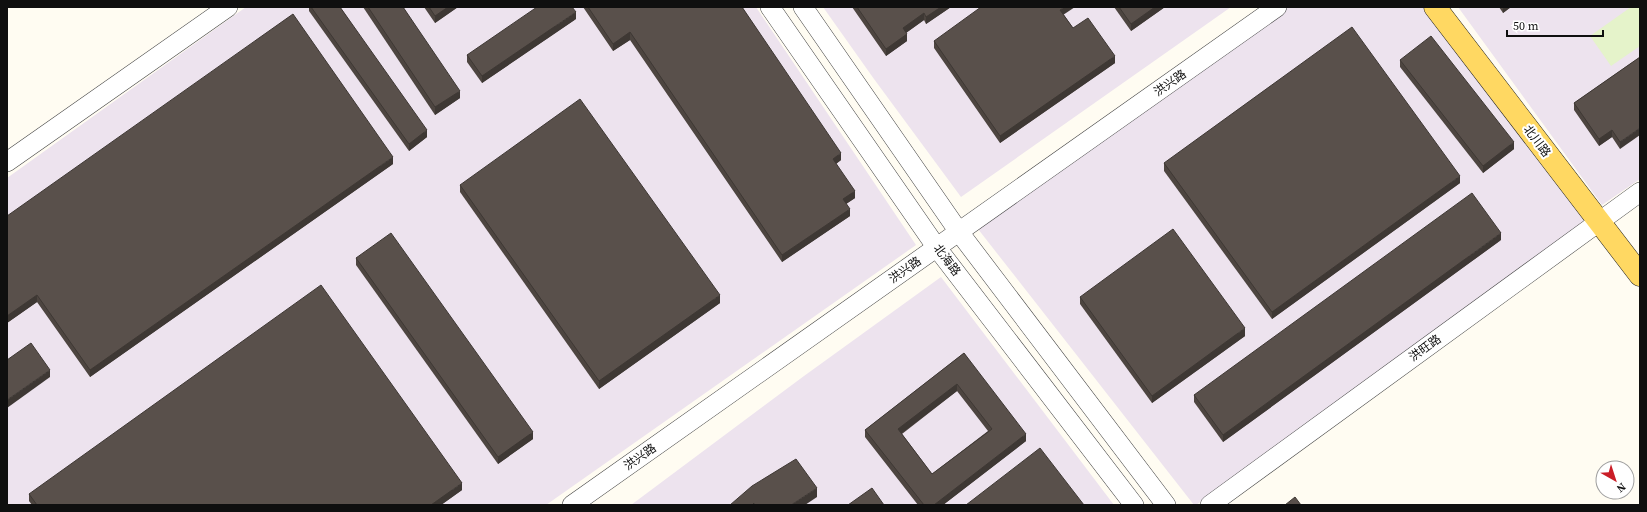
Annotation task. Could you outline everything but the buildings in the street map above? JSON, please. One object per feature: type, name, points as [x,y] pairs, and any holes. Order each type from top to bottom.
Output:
[{"type":"main road","name":"北川路","points":[[1435,7],[1640,275]]},
{"type":"street","points":[[7,162],[228,7]]},
{"type":"street","name":"北海路","points":[[770,7],[937,248],[1134,505]]},
{"type":"street","points":[[803,7],[959,232],[1166,505]]},
{"type":"street","name":"洪兴路","points":[[572,505],[1277,7]]},
{"type":"street","name":"洪旺路","points":[[1210,505],[1598,221],[1640,192]]},
{"type":"shaded area","points":[[246,7],[756,7],[916,245],[546,505],[7,505],[7,178]]},
{"type":"shaded area","points":[[823,7],[1231,7],[961,197]]},
{"type":"shaded area","points":[[1289,7],[1423,7],[1588,218],[1194,505],[978,229]]},
{"type":"shaded area","points":[[1458,7],[1640,7],[1640,179],[1602,205]]},
{"type":"shaded area","points":[[941,277],[1114,505],[631,505],[804,376]]},
{"type":"green space","points":[[1631,7],[1640,7],[1640,46],[1611,66],[1590,36]]}]
